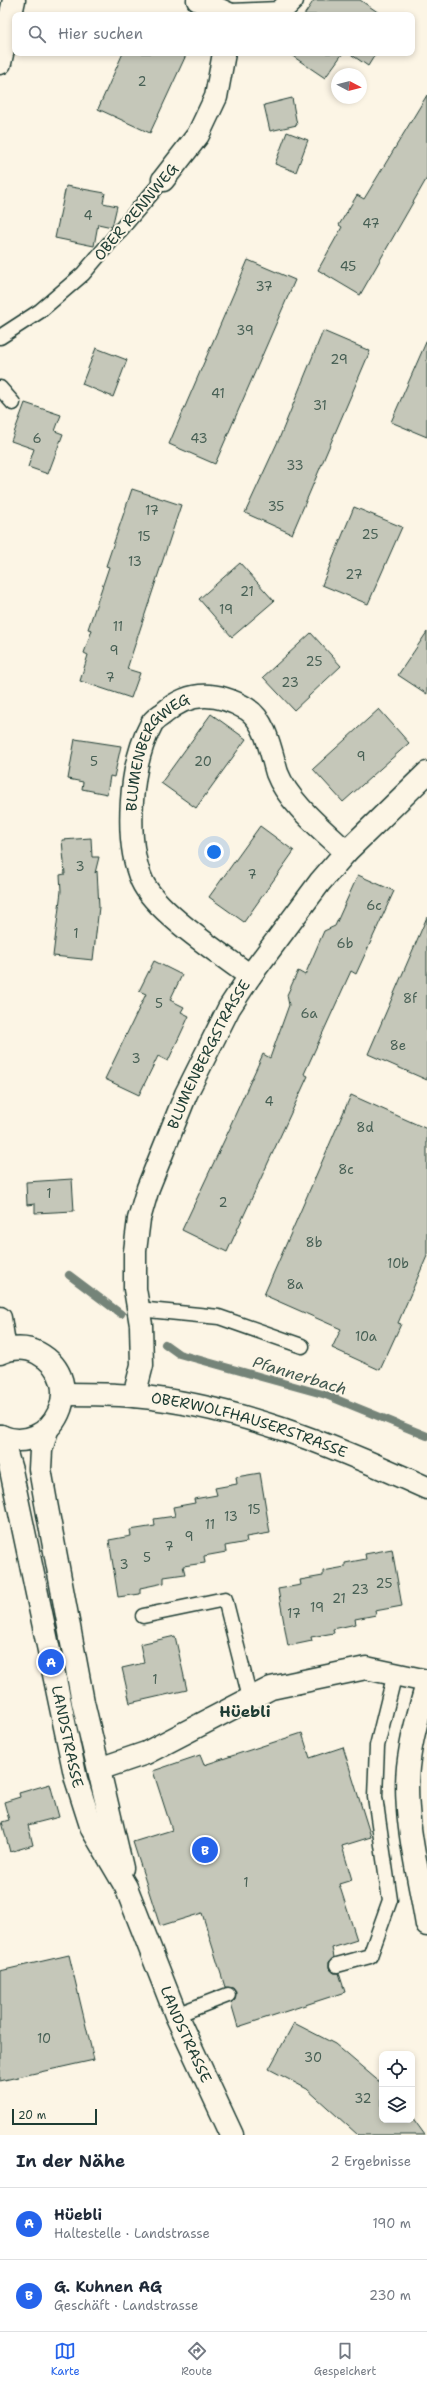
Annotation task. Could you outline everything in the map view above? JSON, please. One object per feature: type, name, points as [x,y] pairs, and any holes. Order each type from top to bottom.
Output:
[{"type":"street","points":[[0,63],[14,0]]},
{"type":"street","points":[[198,0],[224,12]]},
{"type":"street","points":[[280,12],[292,0]]},
{"type":"street","name":"OBER RENNWEG","points":[[163,180],[198,135],[216,97],[223,56]]},
{"type":"street","name":"BLUMENBERGWEG","points":[[250,976],[161,908],[142,881],[132,841],[133,784],[140,751],[151,724],[172,705],[195,696],[222,696],[248,710],[267,735],[278,774],[288,794],[346,852]]},
{"type":"street","name":"BLUMENBERGSTRASSE","points":[[134,1396],[142,1365],[139,1317],[135,1289],[135,1251],[139,1219],[148,1188],[186,1094],[229,1008],[250,976],[320,882],[346,852],[427,773]]},
{"type":"street","points":[[0,1318],[3,1351],[20,1348],[33,1351],[46,1357],[55,1367],[62,1380],[64,1394],[62,1408],[56,1420],[47,1430],[35,1437],[21,1440],[1,1436]]},
{"type":"street","name":"OBERWOLFHAUSERSTRASSE","points":[[64,1394],[134,1396],[193,1406],[261,1422],[342,1451],[427,1488]]},
{"type":"street","name":"LANDSTRASSE","points":[[47,1430],[41,1450],[40,1468],[83,1702],[112,1820],[126,1887]]},
{"type":"street","name":"LANDSTRASSE","points":[[1,1436],[12,1478],[76,1779],[92,1828],[126,1887],[176,2015],[232,2135]]},
{"type":"street","points":[[99,1769],[146,1752],[271,1688],[366,1668],[427,1680]]},
{"type":"street","points":[[427,1684],[414,1729],[408,1769],[409,1814],[427,1925]]},
{"type":"lane","name":"OBER RENNWEG","points":[[0,337],[40,311],[83,274],[163,180]]},
{"type":"lane","points":[[0,388],[13,402]]},
{"type":"lane","points":[[139,1317],[219,1317],[302,1346]]},
{"type":"lane","points":[[143,1616],[225,1599],[250,1698]]},
{"type":"lane","points":[[337,1966],[370,1956],[390,1900],[375,1797],[377,1746],[395,1673]]},
{"type":"lane","points":[[176,2015],[228,1995]]},
{"type":"building","points":[[314,0],[360,0],[378,12],[306,12]]},
{"type":"building","points":[[122,56],[186,56],[150,133],[98,109]]},
{"type":"building","points":[[292,56],[341,56],[325,78]]},
{"type":"building","points":[[353,56],[374,56],[368,66]]},
{"type":"building","points":[[427,95],[427,178],[360,295],[318,270],[342,227],[339,225],[357,195],[364,199]]},
{"type":"building","points":[[292,98],[297,125],[270,131],[264,105]]},
{"type":"building","points":[[287,132],[308,140],[296,172],[275,164]]},
{"type":"building","points":[[66,186],[105,193],[103,203],[117,206],[112,227],[98,224],[94,246],[55,238]]},
{"type":"building","points":[[248,260],[295,280],[215,464],[169,444]]},
{"type":"building","points":[[323,331],[370,351],[292,534],[245,513],[279,439]]},
{"type":"building","points":[[427,340],[427,437],[391,422]]},
{"type":"building","points":[[96,348],[127,360],[113,397],[82,384]]},
{"type":"building","points":[[25,403],[61,415],[55,431],[63,434],[48,474],[28,467],[34,449],[11,441]]},
{"type":"building","points":[[132,489],[181,505],[127,669],[140,673],[131,698],[80,681],[88,655],[84,653],[92,630],[88,629],[109,567],[106,566]]},
{"type":"building","points":[[354,507],[402,527],[368,604],[322,585]]},
{"type":"building","points":[[240,563],[274,601],[232,637],[199,599]]},
{"type":"building","points":[[427,632],[427,694],[398,675]]},
{"type":"building","points":[[311,633],[341,666],[294,710],[263,677]]},
{"type":"building","points":[[379,709],[409,743],[343,802],[313,769]]},
{"type":"building","points":[[211,714],[246,739],[196,808],[161,783]]},
{"type":"building","points":[[75,739],[121,746],[114,777],[110,776],[107,794],[82,789],[83,782],[68,779]]},
{"type":"building","points":[[260,826],[294,851],[244,922],[209,897]]},
{"type":"building","points":[[91,838],[92,857],[99,857],[95,873],[97,871],[99,907],[93,960],[53,956],[61,891],[60,875],[65,874],[62,840]]},
{"type":"building","points":[[358,875],[394,891],[356,974],[351,971],[304,1074],[308,1076],[227,1252],[182,1230],[263,1054],[270,1058],[289,1005],[287,995],[298,971],[305,975],[324,931],[335,926]]},
{"type":"building","points":[[427,917],[427,1080],[368,1054]]},
{"type":"building","points":[[154,961],[182,975],[170,1000],[184,1007],[181,1012],[189,1016],[168,1061],[158,1056],[139,1095],[105,1079],[146,994],[139,991]]},
{"type":"building","points":[[351,1095],[427,1129],[427,1256],[398,1323],[401,1324],[380,1370],[332,1348],[341,1329],[264,1295]]},
{"type":"building","points":[[72,1179],[74,1211],[35,1213],[35,1204],[27,1205],[26,1182]]},
{"type":"building","points":[[260,1473],[270,1533],[246,1537],[247,1542],[225,1546],[226,1552],[204,1556],[205,1563],[183,1566],[185,1574],[164,1577],[164,1583],[140,1588],[140,1594],[118,1597],[109,1540],[131,1536],[130,1530],[155,1526],[154,1519],[175,1516],[173,1507],[195,1503],[194,1499],[217,1495],[215,1488],[237,1484],[236,1477]]},
{"type":"building","points":[[392,1549],[402,1606],[375,1611],[376,1615],[355,1619],[356,1624],[333,1629],[334,1633],[311,1637],[312,1641],[288,1646],[278,1589],[301,1585],[300,1580],[323,1576],[323,1571],[345,1567],[345,1563],[366,1559],[365,1554]]},
{"type":"building","points":[[175,1636],[187,1690],[130,1703],[122,1668],[144,1663],[140,1644]]},
{"type":"building","points":[[302,1733],[310,1758],[343,1747],[371,1837],[342,1846],[352,1880],[339,1884],[357,1940],[332,1948],[334,1957],[329,1962],[329,1968],[334,1973],[339,1973],[345,1992],[238,2027],[231,2003],[235,2000],[236,1992],[233,1988],[225,1987],[202,1913],[160,1926],[133,1842],[172,1830],[153,1771],[200,1755],[204,1765]]},
{"type":"building","points":[[50,1784],[59,1817],[28,1825],[33,1845],[10,1852],[2,1822],[9,1820],[4,1802],[20,1797],[19,1793]]},
{"type":"building","points":[[69,1955],[94,2060],[0,2081],[0,1971]]},
{"type":"building","points":[[294,2023],[335,2044],[379,2081],[379,2123],[415,2123],[415,2121],[425,2135],[358,2135],[307,2089],[269,2069]]},
{"type":"waterway","name":"Pfannerbach","points":[[69,1275],[121,1314]]},
{"type":"waterway","name":"Pfannerbach","points":[[165,1344],[179,1354],[326,1395],[427,1436]]},
{"type":"place","name":"Hüebli","points":[[51,1662]]},
{"type":"place","name":"G. Kuhnen AG","points":[[205,1850]]},
{"type":"district","name":"Hüebli","points":[[245,1711]]}]
